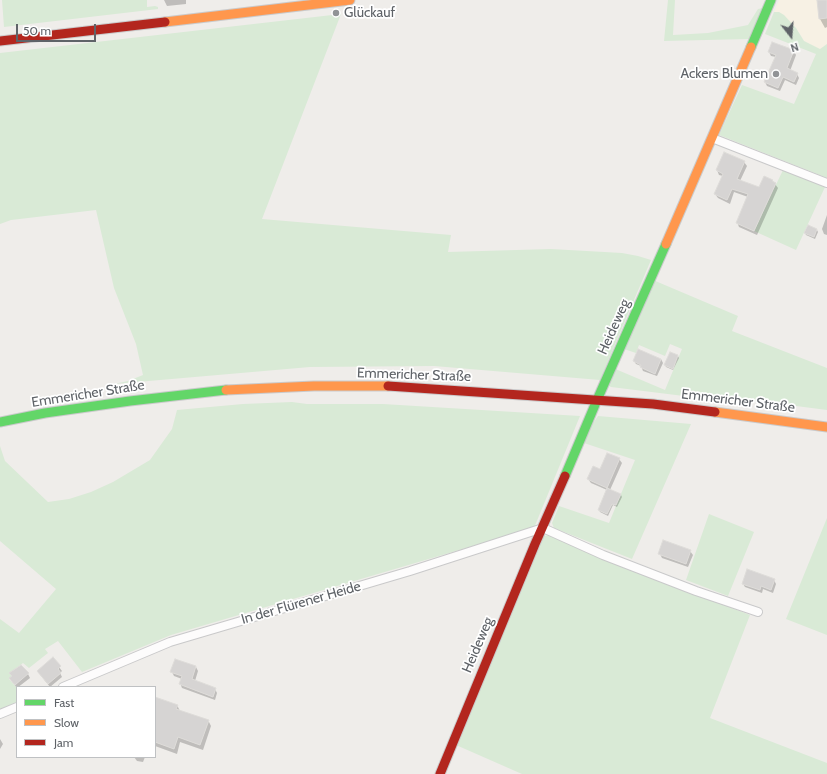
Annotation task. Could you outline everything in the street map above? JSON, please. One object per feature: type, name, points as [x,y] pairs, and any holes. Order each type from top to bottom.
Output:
[{"type":"street","points":[[0,41],[350,0]]},
{"type":"street","name":"Heideweg","points":[[440,774],[535,544],[771,0]]},
{"type":"street","points":[[712,138],[827,183]]},
{"type":"street","name":"Emmericher Straße","points":[[0,422],[45,413],[223,390],[314,386],[401,386],[653,404],[827,427]]},
{"type":"street","points":[[543,528],[603,555],[696,591],[758,612]]},
{"type":"street","name":"In der Flürener Heide","points":[[65,686],[170,642],[410,571],[543,528]]},
{"type":"street","points":[[0,714],[16,707]]},
{"type":"shaded area","points":[[779,0],[827,0],[827,44],[820,50],[804,41],[796,28],[779,12],[774,12]]},
{"type":"green space","points":[[2,0],[147,0],[147,7],[155,6],[158,7],[158,9],[4,27]]},
{"type":"green space","points":[[668,0],[675,0],[673,35],[708,33],[748,25],[758,9],[763,8],[749,39],[664,41]]},
{"type":"green space","points":[[774,12],[779,12],[784,15],[796,28],[804,41],[820,49],[827,44],[827,178],[719,135],[742,85],[794,104],[816,54],[765,34]]},
{"type":"green space","points":[[341,14],[262,219],[451,235],[448,252],[551,249],[622,253],[651,260],[600,380],[434,366],[310,367],[114,384],[128,381],[143,375],[136,344],[114,288],[96,210],[11,220],[0,224],[0,53]]},
{"type":"green space","points":[[783,170],[825,187],[796,250],[754,231]]},
{"type":"green space","points":[[653,280],[738,316],[732,331],[827,368],[827,410],[696,393],[692,397],[609,386],[613,368],[665,390],[682,349],[670,344],[665,356],[639,345],[636,353],[624,349]]},
{"type":"green space","points":[[292,402],[307,404],[383,404],[580,416],[534,528],[171,635],[82,672],[58,641],[45,649],[48,653],[29,668],[23,663],[10,673],[12,676],[9,679],[16,687],[16,702],[0,709],[0,619],[19,633],[56,589],[0,541],[0,446],[5,461],[48,502],[69,499],[91,492],[113,482],[150,460],[172,429],[177,410],[243,404]]},
{"type":"green space","points":[[598,416],[691,424],[632,559],[554,528],[552,523],[559,506],[609,523],[635,460],[584,443],[591,426]]},
{"type":"green space","points":[[709,514],[754,532],[728,596],[686,580]]},
{"type":"green space","points":[[827,518],[827,635],[786,619]]},
{"type":"green space","points":[[551,534],[629,568],[750,615],[710,718],[827,763],[827,774],[522,774],[456,745],[542,537]]},
{"type":"building","points":[[817,0],[827,0],[827,18],[819,19]]},
{"type":"building","points":[[772,42],[794,50],[787,68],[798,73],[794,82],[783,77],[778,88],[764,82],[776,55],[768,52]]},
{"type":"building","points":[[724,152],[745,161],[737,179],[759,187],[764,176],[776,183],[754,231],[736,223],[748,194],[732,189],[727,200],[714,194],[723,174],[716,170]]},
{"type":"building","points":[[808,225],[817,229],[814,237],[804,233]]},
{"type":"building","points":[[638,349],[661,359],[655,374],[640,367],[641,365],[633,361]]},
{"type":"building","points":[[670,352],[678,355],[673,369],[664,365]]},
{"type":"building","points":[[607,453],[620,458],[607,488],[587,479],[593,466],[600,469]]},
{"type":"building","points":[[607,488],[621,494],[616,505],[612,504],[607,514],[598,510]]},
{"type":"building","points":[[663,540],[691,550],[686,564],[658,554]]},
{"type":"building","points":[[747,569],[775,579],[771,590],[761,586],[760,590],[742,584]]},
{"type":"building","points":[[53,657],[61,666],[58,669],[61,673],[48,684],[37,671]]},
{"type":"building","points":[[175,659],[196,666],[192,679],[216,688],[213,697],[179,684],[182,676],[170,672]]},
{"type":"building","points":[[21,665],[29,673],[15,685],[9,678],[12,676],[9,673]]},
{"type":"building","points":[[156,697],[178,705],[176,709],[209,720],[200,745],[178,737],[174,749],[156,742]]},
{"type":"traffic: fast","points":[[751,47],[771,0]]},
{"type":"traffic: fast","points":[[565,476],[666,244]]},
{"type":"traffic: fast","points":[[0,422],[45,413],[226,390]]},
{"type":"traffic: slow","points":[[165,22],[350,0]]},
{"type":"traffic: slow","points":[[666,244],[751,47]]},
{"type":"traffic: slow","points":[[226,390],[314,386],[388,386]]},
{"type":"traffic: slow","points":[[715,412],[827,427]]},
{"type":"traffic: jam","points":[[0,41],[165,22]]},
{"type":"traffic: jam","points":[[388,386],[653,404],[715,412]]},
{"type":"traffic: jam","points":[[440,774],[535,544],[565,476]]},
{"type":"place","name":"Glückauf","points":[[336,13]]},
{"type":"place","name":"Ackers Blumen","points":[[776,74]]}]
